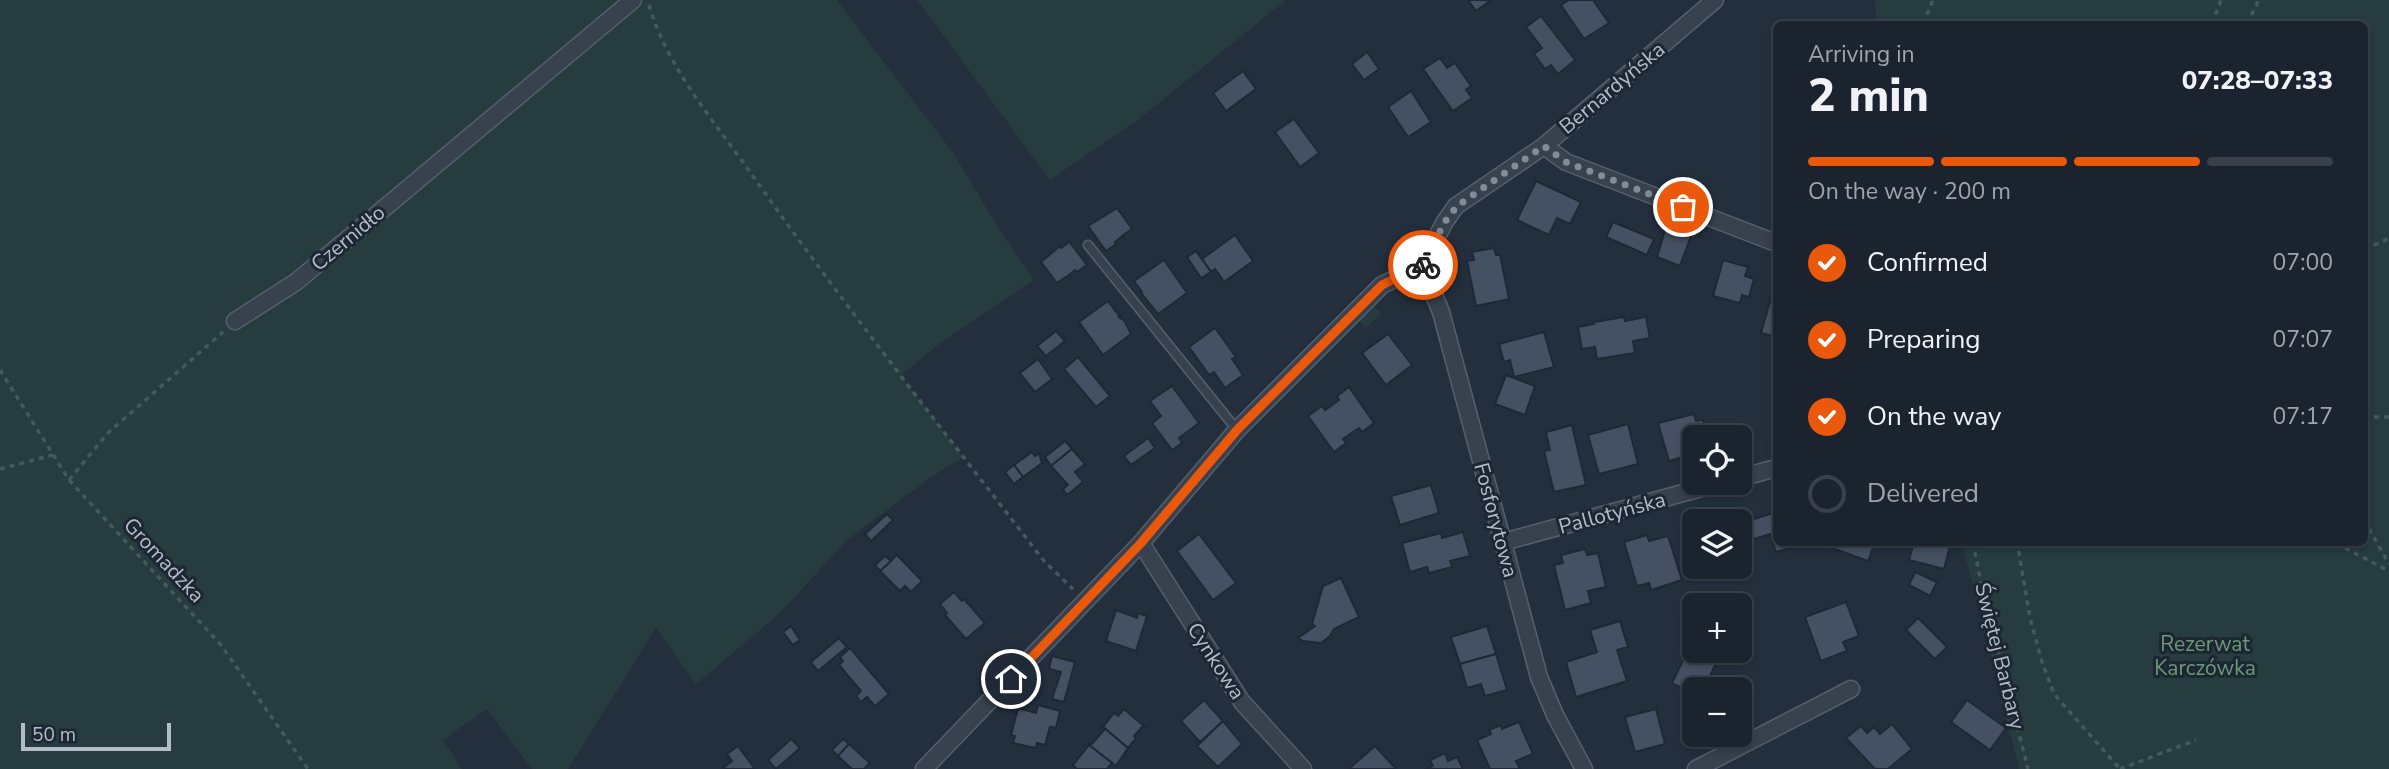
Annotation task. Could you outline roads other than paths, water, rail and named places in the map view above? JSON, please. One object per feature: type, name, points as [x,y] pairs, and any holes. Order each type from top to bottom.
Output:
[{"type":"street","name":"Czernidło","points":[[235,321],[296,282],[633,0]]},
{"type":"street","name":"Bernardyńska","points":[[1422,266],[1444,223],[1457,206],[1544,146],[1715,0]]},
{"type":"street","points":[[1544,146],[1566,162],[1773,242]]},
{"type":"street","points":[[924,769],[1141,543],[1237,430],[1382,285],[1422,266]]},
{"type":"street","name":"Fosforytowa","points":[[1422,266],[1441,312],[1539,677],[1555,715],[1584,769]]},
{"type":"street","points":[[1752,475],[1773,469]]},
{"type":"street","name":"Pallotyńska","points":[[1503,542],[1682,493]]},
{"type":"street","name":"Cynkowa","points":[[1141,543],[1242,702],[1303,769]]},
{"type":"street","points":[[1696,769],[1851,689]]},
{"type":"lane","points":[[1088,246],[1237,430]]},
{"type":"park label","name":"Rezerwat Karczówka","points":[[2205,656]]}]
